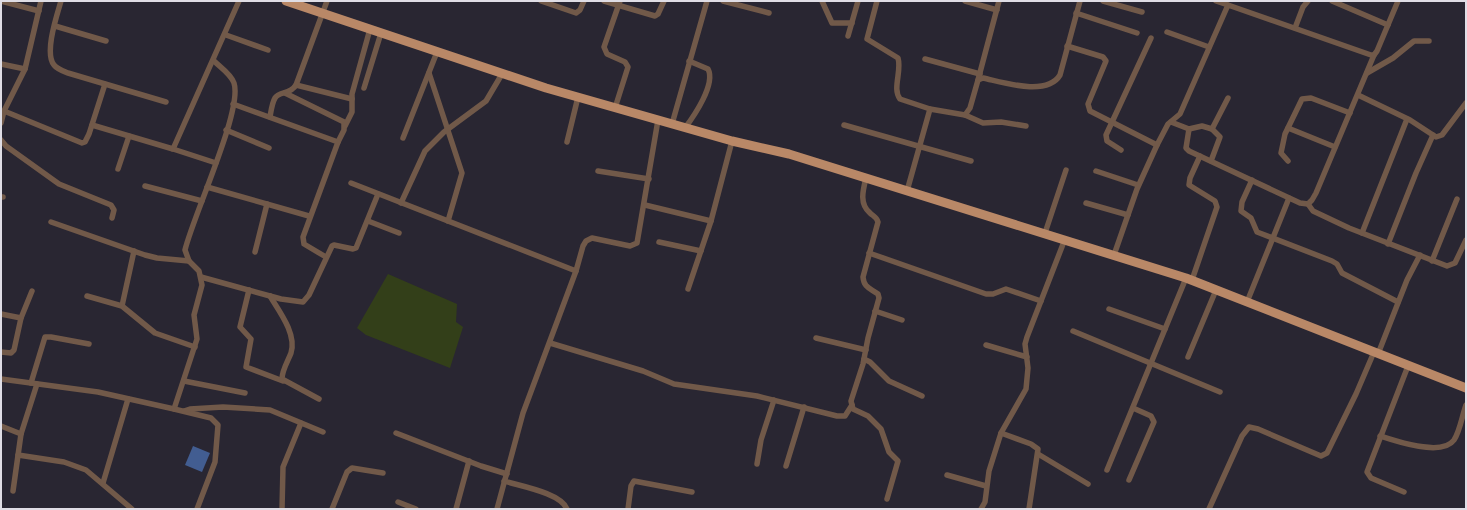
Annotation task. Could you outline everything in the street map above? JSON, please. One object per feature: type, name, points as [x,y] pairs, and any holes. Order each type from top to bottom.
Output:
[{"type":"main road","points":[[286,1],[502,74],[732,141],[789,154],[1189,279],[1466,388]]},
{"type":"street","points":[[1,1],[39,11]]},
{"type":"street","points":[[1,123],[4,110],[25,69],[41,1]]},
{"type":"street","points":[[60,1],[50,53],[55,66],[68,73],[166,102]]},
{"type":"street","points":[[173,149],[226,35],[239,1]]},
{"type":"street","points":[[270,117],[274,98],[277,95],[290,92],[296,86],[327,1]]},
{"type":"street","points":[[541,1],[576,13],[580,10],[584,1]]},
{"type":"street","points":[[604,1],[619,4],[655,16],[658,14],[664,1]]},
{"type":"street","points":[[723,1],[769,13]]},
{"type":"street","points":[[822,1],[832,24],[852,23]]},
{"type":"street","points":[[848,36],[858,1]]},
{"type":"street","points":[[877,1],[867,39],[898,58],[899,67],[897,93],[900,99],[930,109],[965,115],[983,123],[1006,122],[1026,126]]},
{"type":"street","points":[[965,1],[997,10]]},
{"type":"street","points":[[965,115],[970,108],[1000,1]]},
{"type":"street","points":[[978,80],[983,78],[1032,87],[1052,83],[1057,80],[1060,75],[1080,1]]},
{"type":"street","points":[[1103,1],[1142,12]]},
{"type":"street","points":[[1216,1],[1371,55],[1374,54]]},
{"type":"street","points":[[1295,28],[1303,7],[1308,1]]},
{"type":"street","points":[[1332,1],[1388,25]]},
{"type":"street","points":[[1308,204],[1312,200],[1336,147],[1374,54],[1398,1]]},
{"type":"street","points":[[672,124],[705,2]]},
{"type":"street","points":[[615,108],[628,67],[625,62],[607,54],[604,47],[619,4]]},
{"type":"street","points":[[1114,255],[1138,185],[1157,145],[1171,122],[1180,114],[1228,5]]},
{"type":"street","points":[[1076,13],[1137,33]]},
{"type":"street","points":[[55,26],[106,41]]},
{"type":"street","points":[[326,257],[304,244],[303,237],[309,216],[338,142],[352,112],[352,99],[357,75],[370,29]]},
{"type":"street","points":[[1167,32],[1209,46]]},
{"type":"street","points":[[364,88],[381,33]]},
{"type":"street","points":[[226,35],[268,50]]},
{"type":"street","points":[[1121,150],[1106,140],[1151,38]]},
{"type":"street","points":[[1367,73],[1394,58],[1414,41],[1429,41]]},
{"type":"street","points":[[1067,46],[1105,59],[1106,64],[1088,106],[1092,113],[1114,122],[1157,145]]},
{"type":"street","points":[[403,138],[430,73],[437,52]]},
{"type":"street","points":[[925,58],[980,74]]},
{"type":"street","points":[[174,409],[195,347],[198,332],[194,315],[200,293],[201,277],[199,271],[189,261],[185,250],[216,163],[233,104],[235,87],[234,81],[214,61]]},
{"type":"street","points":[[686,128],[704,97],[710,74],[708,69],[689,61]]},
{"type":"street","points":[[1,64],[25,69]]},
{"type":"street","points":[[430,73],[462,173],[448,221]]},
{"type":"street","points":[[401,203],[425,151],[447,130],[486,101],[502,74]]},
{"type":"street","points":[[4,110],[82,143],[87,139],[105,84]]},
{"type":"street","points":[[296,86],[352,99]]},
{"type":"street","points":[[284,93],[344,122],[345,126]]},
{"type":"street","points":[[1358,95],[1407,119],[1436,137],[1442,135],[1466,103]]},
{"type":"street","points":[[567,142],[578,97]]},
{"type":"street","points":[[1212,129],[1228,98]]},
{"type":"street","points":[[1288,161],[1283,156],[1281,151],[1288,128],[1304,98],[1311,98],[1350,113]]},
{"type":"street","points":[[233,104],[338,142]]},
{"type":"street","points":[[907,191],[930,109]]},
{"type":"street","points":[[1362,233],[1407,119]]},
{"type":"street","points":[[497,509],[507,474],[514,440],[586,241],[598,238],[630,246],[637,243],[645,205],[658,120]]},
{"type":"street","points":[[1171,122],[1189,129],[1202,126],[1212,129],[1220,137],[1211,161]]},
{"type":"street","points":[[92,125],[216,163]]},
{"type":"street","points":[[844,125],[919,148],[971,161]]},
{"type":"street","points":[[1288,128],[1336,147]]},
{"type":"street","points":[[1189,129],[1186,148],[1289,198],[1304,204],[1308,204],[1313,211],[1388,244],[1420,255],[1432,261],[1447,266],[1453,266],[1466,240]]},
{"type":"street","points":[[226,130],[269,148]]},
{"type":"street","points":[[118,169],[129,136]]},
{"type":"street","points":[[1388,244],[1416,173],[1433,136]]},
{"type":"street","points":[[1,140],[6,146],[59,184],[111,205],[114,210],[112,218]]},
{"type":"street","points":[[688,289],[711,221],[732,141]]},
{"type":"street","points":[[1107,470],[1165,329],[1189,279],[1217,207],[1214,201],[1189,186],[1190,178],[1200,156]]},
{"type":"street","points":[[1045,233],[1066,170]]},
{"type":"street","points":[[598,171],[649,179]]},
{"type":"street","points":[[1096,171],[1138,185]]},
{"type":"street","points":[[866,178],[862,200],[866,209],[876,217],[878,222],[863,281],[866,287],[878,294],[864,359],[851,401],[854,409],[868,416],[881,429],[889,452],[898,461],[887,499]]},
{"type":"street","points":[[1252,180],[1242,202],[1241,211],[1251,218],[1257,232],[1332,261],[1337,264],[1342,273],[1398,302]]},
{"type":"street","points":[[351,183],[576,271]]},
{"type":"street","points":[[145,186],[202,201]]},
{"type":"street","points":[[207,187],[309,216]]},
{"type":"street","points":[[201,277],[270,296],[303,302],[309,295],[326,257],[334,244],[353,250],[356,248],[378,194]]},
{"type":"street","points":[[1247,302],[1289,198]]},
{"type":"street","points":[[1432,261],[1457,199]]},
{"type":"street","points":[[1086,203],[1128,214]]},
{"type":"street","points":[[255,252],[267,204]]},
{"type":"street","points":[[645,205],[711,221]]},
{"type":"street","points":[[368,221],[399,233]]},
{"type":"street","points":[[51,222],[157,258],[189,261]]},
{"type":"street","points":[[981,509],[985,502],[986,486],[1001,433],[1026,389],[1026,337],[1065,239]]},
{"type":"street","points":[[659,242],[701,251]]},
{"type":"street","points":[[122,306],[134,251]]},
{"type":"street","points":[[869,253],[986,294],[993,294],[1006,290],[1041,301]]},
{"type":"street","points":[[1209,509],[1242,436],[1249,428],[1258,429],[1321,456],[1328,454],[1420,255]]},
{"type":"street","points":[[248,290],[240,327],[251,340],[246,367],[283,381],[318,399]]},
{"type":"street","points":[[1188,357],[1216,290]]},
{"type":"street","points":[[1,352],[10,353],[14,350],[21,318],[32,291]]},
{"type":"street","points":[[87,296],[122,306],[155,334],[195,347]]},
{"type":"street","points":[[270,296],[287,325],[292,342],[291,352],[282,376],[283,381]]},
{"type":"street","points":[[1109,309],[1165,329]]},
{"type":"street","points":[[875,311],[902,320]]},
{"type":"street","points":[[1,314],[21,318]]},
{"type":"street","points":[[1072,331],[1220,392]]},
{"type":"street","points":[[12,491],[22,434],[45,337],[89,344]]},
{"type":"street","points":[[816,338],[866,350]]},
{"type":"street","points":[[550,343],[647,372],[674,384],[774,400],[843,416],[852,405]]},
{"type":"street","points":[[986,345],[1027,357]]},
{"type":"street","points":[[864,359],[870,362],[889,381],[922,396]]},
{"type":"street","points":[[1404,492],[1368,476],[1367,466],[1408,366]]},
{"type":"street","points":[[1,379],[98,392],[211,418],[218,425],[219,430],[215,462],[197,509]]},
{"type":"street","points":[[184,381],[245,394]]},
{"type":"street","points":[[103,483],[128,399]]},
{"type":"street","points":[[757,464],[761,440],[774,400]]},
{"type":"street","points":[[1380,436],[1424,448],[1447,445],[1454,440],[1466,405]]},
{"type":"street","points":[[184,411],[190,409],[224,407],[270,410],[323,432]]},
{"type":"street","points":[[786,466],[804,407]]},
{"type":"street","points":[[1129,480],[1154,422],[1151,416],[1133,408]]},
{"type":"street","points":[[282,509],[283,467],[301,423]]},
{"type":"street","points":[[1,426],[22,434]]},
{"type":"street","points":[[396,433],[507,474]]},
{"type":"street","points":[[1001,433],[1037,447],[1038,454],[1029,509]]},
{"type":"street","points":[[1038,454],[1088,484]]},
{"type":"street","points":[[18,455],[64,462],[86,470],[132,509]]},
{"type":"street","points":[[456,509],[469,461]]},
{"type":"street","points":[[332,509],[347,472],[352,468],[383,473]]},
{"type":"street","points":[[947,474],[986,486]]},
{"type":"street","points":[[504,481],[554,497],[561,501],[567,509]]},
{"type":"street","points":[[628,509],[632,483],[634,481],[692,492]]},
{"type":"street","points":[[398,502],[416,509]]},
{"type":"green space","points":[[388,274],[457,304],[456,322],[463,327],[450,368],[366,335],[357,328]]},
{"type":"water","points":[[193,446],[210,453],[202,472],[185,465]]}]
